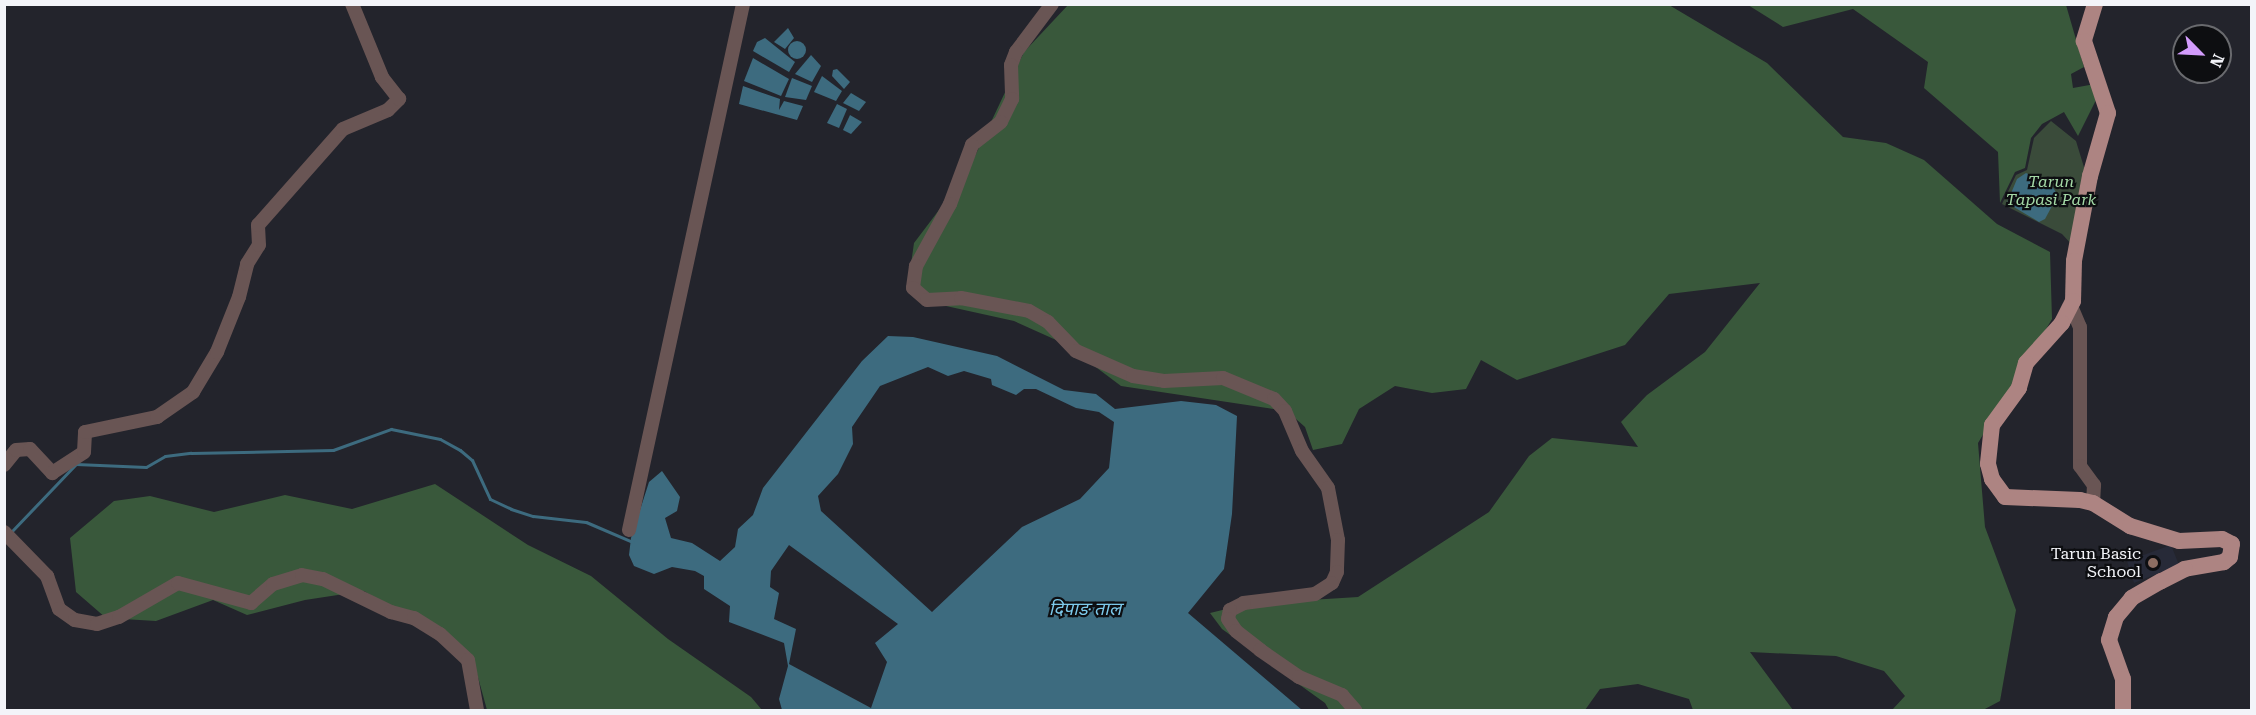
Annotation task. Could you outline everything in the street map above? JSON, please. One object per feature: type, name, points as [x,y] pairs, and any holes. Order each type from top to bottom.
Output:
[{"type":"main road","points":[[2095,4],[2084,42],[2108,113],[2090,176],[2074,261],[2072,306],[2062,323],[2033,354],[2019,388],[1992,425],[1988,464],[1992,479],[2005,497],[2093,503],[2130,526],[2179,541],[2222,539],[2232,544],[2233,551],[2224,562],[2185,569],[2124,605],[2109,640],[2123,680],[2123,711]]},
{"type":"street","points":[[4,465],[16,450],[30,449],[52,473],[84,452],[85,432],[157,417],[193,392],[217,352],[239,297],[247,264],[259,246],[258,225],[343,129],[388,110],[399,99],[382,77],[352,4]]},
{"type":"street","points":[[629,530],[742,4]]},
{"type":"street","points":[[1052,4],[1016,52],[1011,65],[1012,99],[1001,122],[972,145],[950,204],[916,266],[913,288],[927,300],[961,298],[1029,311],[1048,322],[1076,351],[1133,376],[1164,381],[1223,378],[1274,399],[1285,411],[1302,451],[1328,488],[1338,540],[1337,573],[1332,583],[1315,594],[1244,603],[1230,610],[1228,619],[1236,631],[1260,650],[1299,677],[1342,695],[1354,711]]},
{"type":"street","points":[[2072,306],[2080,327],[2080,466],[2094,485],[2093,503]]},
{"type":"street","points":[[4,532],[18,543],[47,576],[59,609],[75,620],[97,624],[118,617],[178,583],[251,603],[273,584],[302,575],[323,579],[391,612],[414,618],[440,634],[468,660],[477,711]]},
{"type":"shaded area","name":"Tarun Basic School","points":[[2171,545],[2179,565],[2134,583],[2127,561]]},
{"type":"green space","points":[[1068,5],[1669,5],[1767,63],[1843,137],[1886,143],[1924,160],[1997,224],[2050,252],[2052,319],[1978,443],[1985,527],[2016,610],[2000,701],[1983,710],[1892,710],[1905,696],[1884,671],[1836,656],[1750,652],[1793,710],[1693,710],[1689,699],[1638,684],[1600,689],[1585,710],[1329,710],[1325,703],[1222,629],[1210,613],[1247,604],[1358,597],[1489,512],[1529,456],[1552,438],[1638,447],[1621,422],[1647,395],[1705,352],[1760,283],[1669,294],[1625,345],[1517,380],[1481,360],[1466,389],[1432,393],[1395,386],[1359,409],[1342,444],[1313,450],[1305,427],[1287,411],[1121,386],[1065,344],[1014,321],[946,306],[908,285],[914,243],[967,173],[1024,52]]},
{"type":"green space","points":[[1748,5],[2066,5],[2084,67],[2071,74],[2073,88],[2095,84],[2098,96],[2078,136],[2064,112],[2042,124],[2031,138],[2025,168],[2015,172],[2000,203],[1998,152],[1924,88],[1928,62],[1853,9],[1783,27]]},
{"type":"green space","name":"Tarun Tapasi Park","points":[[2051,121],[2076,141],[2087,177],[2074,247],[2062,234],[2002,204],[2016,175],[2027,170],[2034,138]]},
{"type":"green space","points":[[435,484],[528,545],[591,576],[668,639],[751,697],[762,710],[487,710],[473,659],[364,591],[305,600],[247,615],[213,600],[156,621],[106,618],[76,592],[70,538],[114,501],[150,496],[214,512],[285,495],[352,509]]},
{"type":"water","points":[[788,28],[794,38],[785,49],[774,42]]},
{"type":"water","points":[[765,38],[795,62],[789,72],[753,51],[757,42]]},
{"type":"water","points":[[797,41],[803,44],[806,50],[803,56],[797,59],[791,56],[788,50],[791,44]]},
{"type":"water","points":[[811,55],[821,66],[812,82],[795,74]]},
{"type":"water","points":[[753,58],[789,79],[781,96],[744,81]]},
{"type":"water","points":[[837,69],[850,82],[844,89],[832,76],[833,70]]},
{"type":"water","points":[[822,76],[842,91],[836,101],[814,92]]},
{"type":"water","points":[[792,78],[812,86],[806,100],[785,97]]},
{"type":"water","points":[[743,86],[780,99],[779,110],[784,101],[803,106],[797,120],[739,104]]},
{"type":"water","points":[[851,93],[866,102],[859,111],[843,103]]},
{"type":"water","points":[[837,104],[847,109],[839,128],[827,123]]},
{"type":"water","points":[[850,115],[862,122],[851,134],[843,130]]},
{"type":"water","points":[[2026,173],[2051,185],[2058,195],[2045,219],[2039,222],[2007,203],[2017,179]]},
{"type":"water","name":"दिपाङ ताल","points":[[888,336],[913,337],[997,356],[1064,390],[1096,394],[1115,409],[1181,401],[1216,405],[1237,416],[1232,514],[1224,569],[1188,613],[1302,710],[782,710],[779,699],[788,666],[784,643],[729,622],[730,606],[704,589],[704,576],[695,571],[672,567],[654,574],[634,566],[629,555],[631,538],[649,482],[662,471],[680,497],[677,511],[665,518],[671,538],[692,543],[720,561],[735,547],[738,529],[753,515],[763,488],[862,361]],"holes":[[[928,367],[948,376],[964,371],[991,379],[992,385],[1016,395],[1024,389],[1036,389],[1076,408],[1099,412],[1114,422],[1109,468],[1080,499],[1022,527],[932,612],[821,511],[818,496],[838,474],[853,444],[852,427],[880,386]],[[789,545],[898,624],[875,643],[887,662],[871,708],[789,664],[796,629],[774,619],[779,593],[770,587],[771,571]]]},
{"type":"waterway","points":[[11,532],[76,464],[146,467],[165,456],[191,453],[333,450],[391,429],[440,439],[460,450],[472,460],[490,499],[511,509],[533,516],[586,522],[633,542]]},
{"type":"place","name":"Tarun Basic School","points":[[2153,563]]}]
